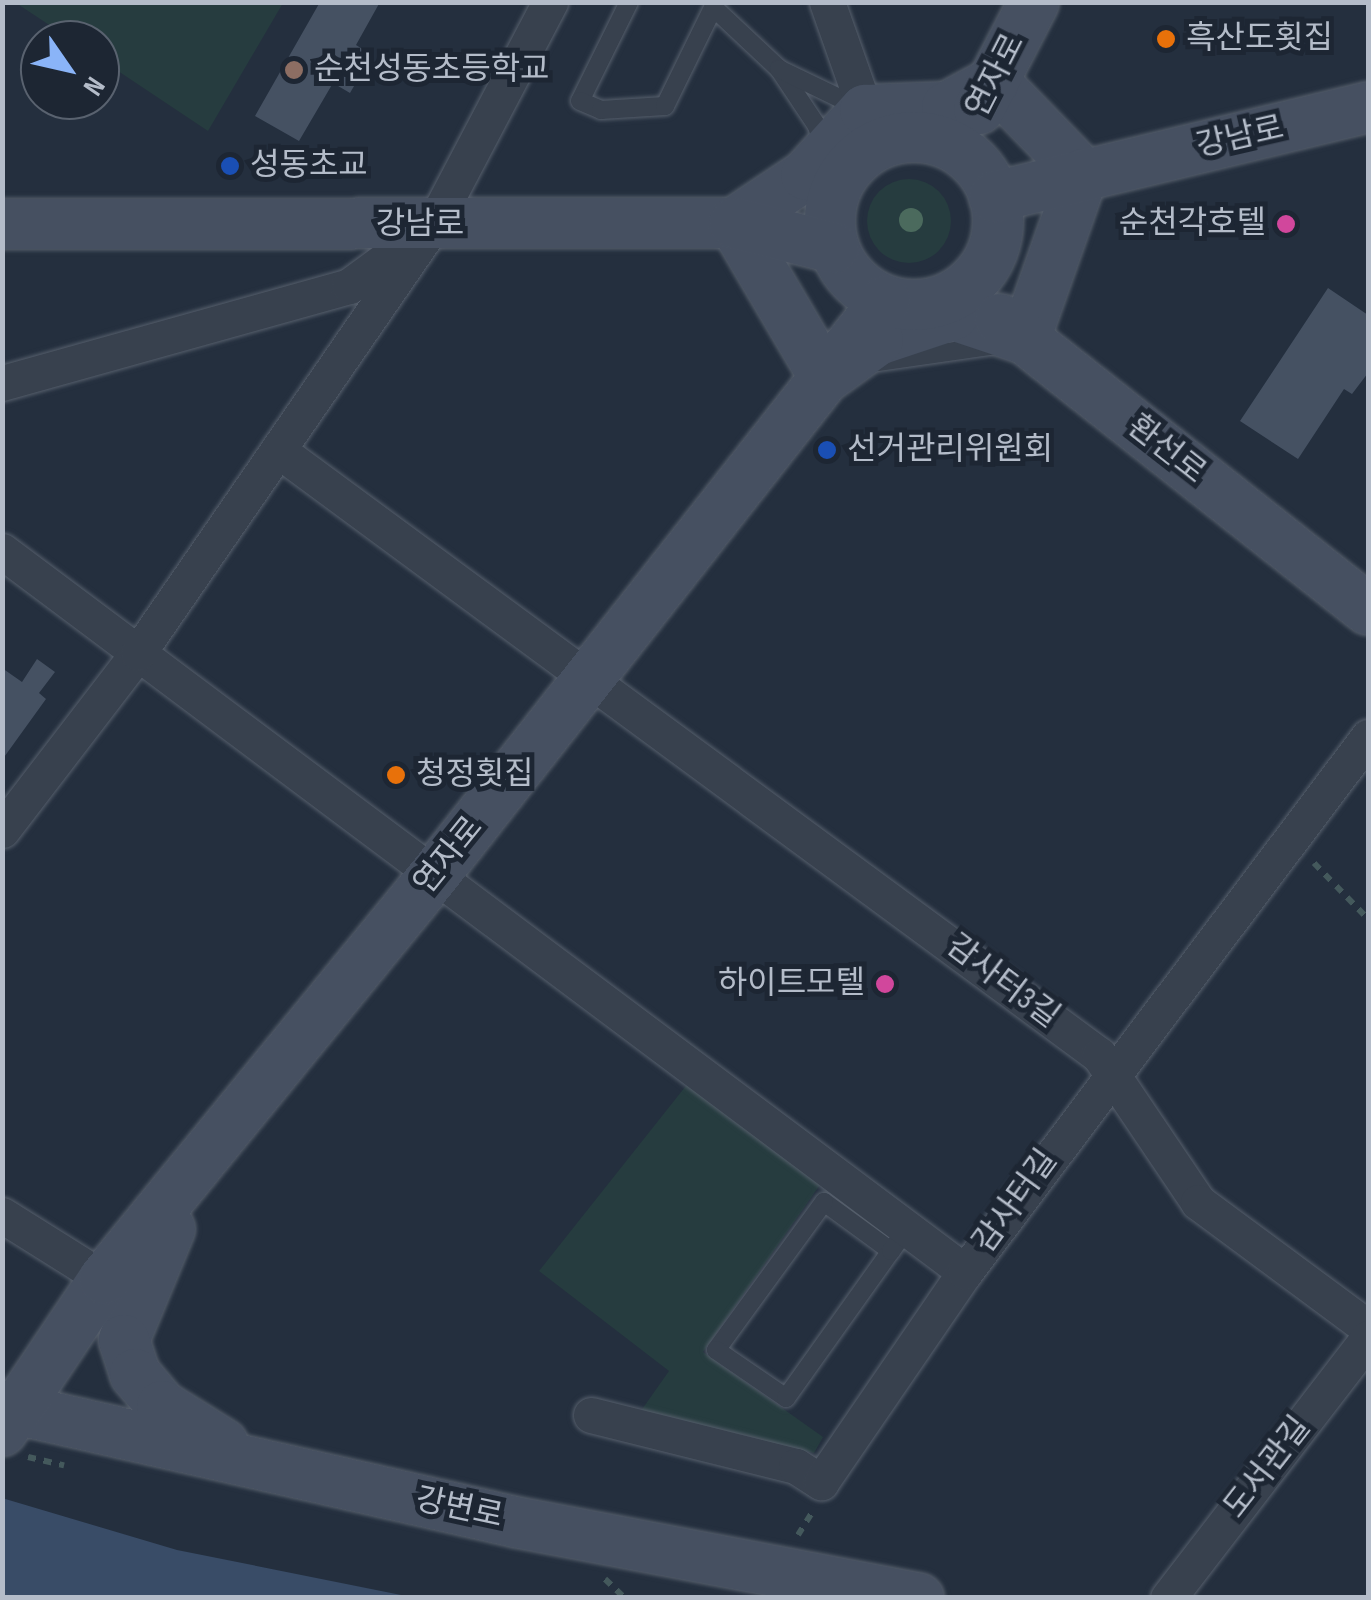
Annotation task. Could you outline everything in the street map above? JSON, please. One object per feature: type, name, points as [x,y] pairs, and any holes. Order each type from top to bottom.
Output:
[{"type":"main road","name":"연자로","points":[[958,149],[1034,2]]},
{"type":"main road","points":[[994,82],[1083,174],[1025,339],[953,315],[878,340],[825,378],[734,224],[849,151],[994,82]]},
{"type":"main road","name":"강남로","points":[[994,197],[1368,107]]},
{"type":"main road","points":[[914,137],[958,149],[980,170],[994,197],[994,248],[962,290],[925,304],[885,301],[844,270],[829,223],[849,151],[914,137]]},
{"type":"main road","name":"강남로","points":[[2,224],[734,224],[834,248]]},
{"type":"main road","name":"환선로","points":[[962,290],[1368,610]]},
{"type":"main road","name":"연자로","points":[[6,1415],[104,1279],[436,874],[885,301]]},
{"type":"main road","points":[[202,1159],[124,1340],[135,1374],[162,1406],[257,1465]]},
{"type":"main road","name":"강변로","points":[[6,1415],[515,1522],[778,1568],[919,1598]]},
{"type":"street","points":[[2,830],[138,653],[433,225],[550,2]]},
{"type":"street","points":[[826,2],[849,151]]},
{"type":"street","points":[[2,383],[349,286],[433,225]]},
{"type":"street","name":"감사터3길","points":[[278,450],[592,676],[1099,1055],[1198,1202],[1368,1328]]},
{"type":"street","points":[[2,552],[436,874],[899,1240],[964,1272]]},
{"type":"street","name":"감사터길","points":[[821,1482],[964,1272],[1112,1071],[1368,737]]},
{"type":"street","points":[[2,1215],[104,1279]]},
{"type":"street","name":"도서관길","points":[[1168,1598],[1368,1338]]},
{"type":"street","points":[[591,1415],[796,1466],[821,1482]]},
{"type":"lane","points":[[629,2],[580,101],[601,110],[666,106],[715,5],[779,68],[849,151]]},
{"type":"lane","points":[[779,68],[807,106],[849,151]]},
{"type":"lane","points":[[824,1202],[899,1240],[786,1398],[716,1350],[824,1202]]},
{"type":"path","points":[[1289,837],[1368,919]]},
{"type":"path","points":[[778,1568],[821,1498],[821,1482]]},
{"type":"green space","points":[[16,3],[283,3],[208,131],[120,72],[120,20],[42,20]]},
{"type":"green space","points":[[909,179],[925,182],[939,191],[948,205],[948,237],[939,251],[925,260],[909,263],[893,260],[879,251],[870,237],[867,221],[870,205],[879,191],[893,182]]},
{"type":"green space","points":[[689,1082],[824,1179],[703,1352],[823,1437],[814,1453],[638,1415],[669,1371],[539,1271]]},
{"type":"water","points":[[2,1498],[177,1550],[411,1597],[3,1597]]},
{"type":"building","points":[[320,2],[380,2],[356,45],[372,55],[350,93],[333,83],[299,141],[255,116]]},
{"type":"building","points":[[1328,288],[1368,315],[1368,373],[1352,394],[1344,389],[1298,459],[1240,421]]},
{"type":"building","points":[[37,659],[55,672],[39,693],[46,699],[2,760],[2,668],[22,682]]},
{"type":"place","name":"흑산도횟집","points":[[1166,39]]},
{"type":"place","name":"순천성동초등학교","points":[[294,70]]},
{"type":"place","name":"성동초교","points":[[230,166]]},
{"type":"place","name":"순천각호텔","points":[[1286,224]]},
{"type":"place","name":"선거관리위원회","points":[[827,450]]},
{"type":"place","name":"청정횟집","points":[[396,775]]},
{"type":"place","name":"하이트모텔","points":[[885,984]]}]
